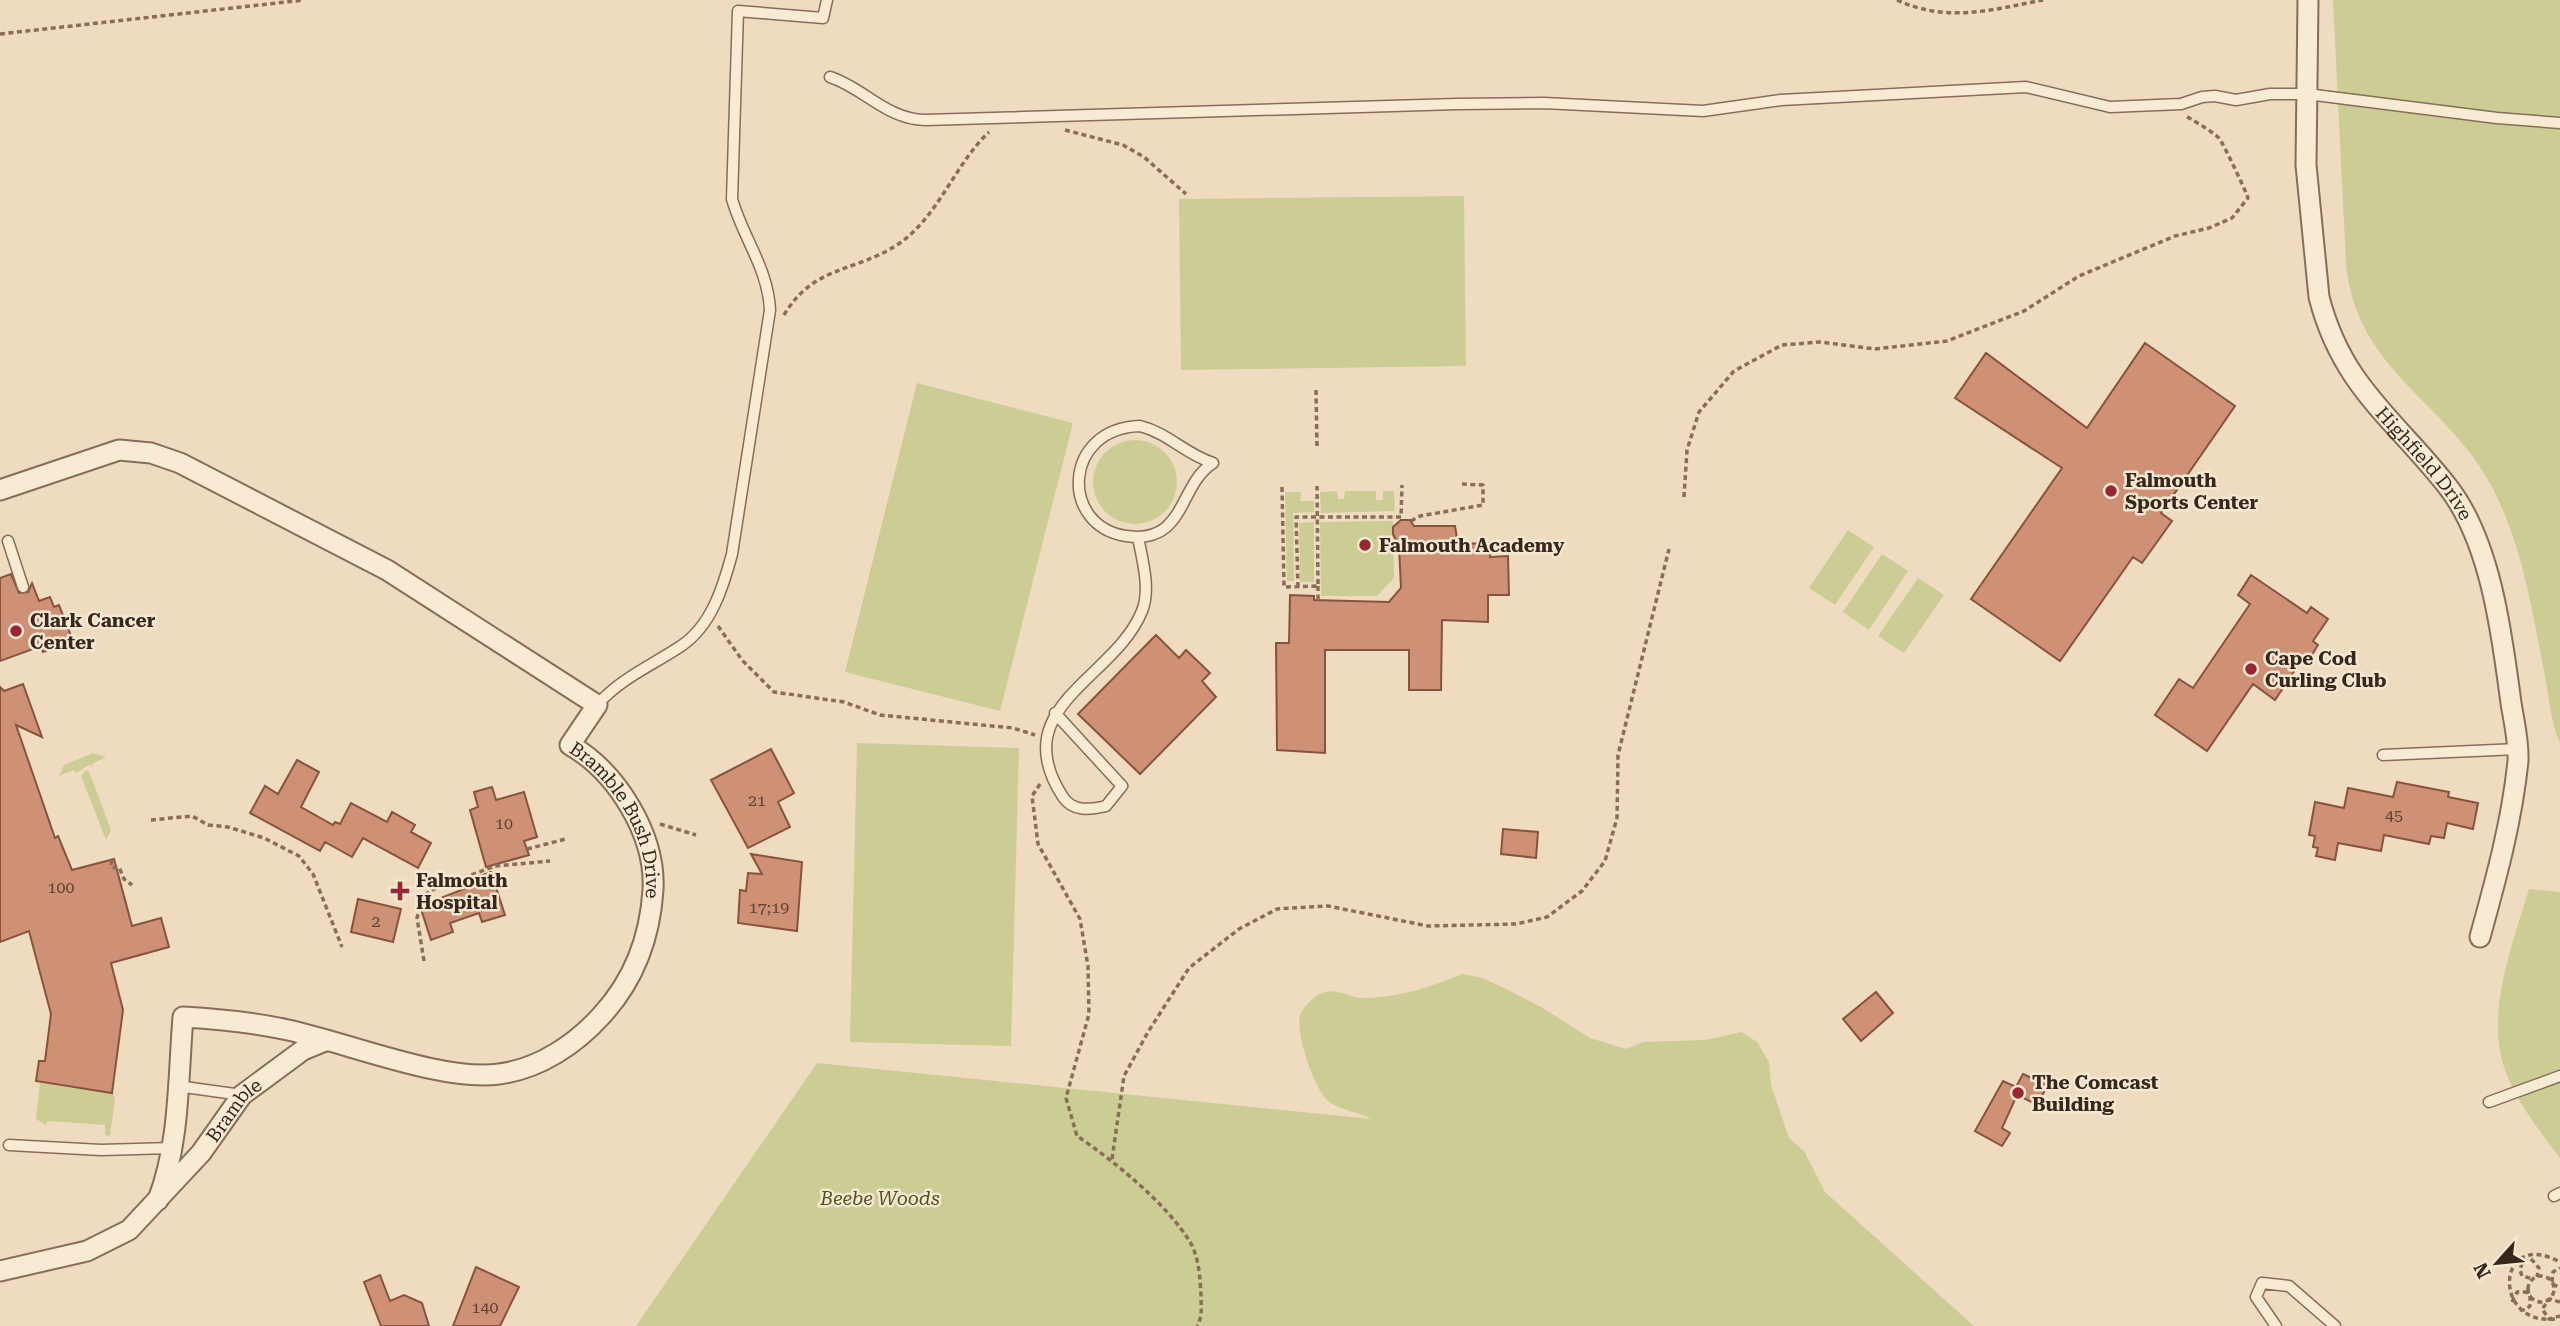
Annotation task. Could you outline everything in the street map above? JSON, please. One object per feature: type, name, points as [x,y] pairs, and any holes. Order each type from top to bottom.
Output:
[{"type":"street","name":"Highfield Drive","points":[[2308,0],[2306,165],[2319,297],[2324,317],[2348,370],[2387,420],[2448,486],[2473,527],[2503,642],[2518,750],[2504,851],[2480,937]]},
{"type":"street","points":[[0,489],[119,450],[151,453],[180,463],[387,570],[597,705]]},
{"type":"street","name":"Bramble Bush Drive","points":[[183,1017],[277,1028],[441,1069],[498,1075],[526,1068],[551,1056],[584,1034],[621,991],[640,955],[650,923],[653,886],[648,853],[628,804],[605,771],[570,745],[597,705]]},
{"type":"street","name":"Bramble","points":[[158,1200],[168,1174],[172,1148],[183,1017]]},
{"type":"street","name":"Bramble","points":[[0,1271],[87,1251],[110,1241],[139,1222],[201,1153],[242,1095],[260,1079],[303,1050],[326,1041]]},
{"type":"lane","points":[[597,705],[617,684],[687,641],[709,615],[724,584],[732,554],[770,310],[769,287],[738,222],[732,199],[738,11],[823,18],[827,0]]},
{"type":"lane","points":[[830,76],[852,85],[880,106],[904,118],[925,120],[1544,103],[1703,111],[1790,100],[1893,97],[2026,87],[2110,107],[2169,106],[2202,96],[2222,96],[2236,100],[2270,94],[2307,94],[2497,118],[2560,123]]},
{"type":"lane","points":[[1124,427],[1156,430],[1182,450],[1213,463],[1201,470],[1174,520],[1164,529],[1138,537],[1116,534],[1098,523],[1084,506],[1079,485],[1082,464],[1092,445],[1109,432],[1124,427]]},
{"type":"lane","points":[[1055,713],[1122,786],[1106,806],[1078,809],[1066,802],[1049,771],[1046,739],[1055,713],[1134,626],[1143,608],[1146,590],[1138,537]]},
{"type":"lane","points":[[8,541],[23,587]]},
{"type":"lane","points":[[2382,755],[2518,750]]},
{"type":"lane","points":[[2489,1102],[2560,1076]]},
{"type":"lane","points":[[177,1086],[242,1095]]},
{"type":"lane","points":[[9,1145],[100,1150],[172,1148]]},
{"type":"lane","points":[[2276,1326],[2269,1321],[2256,1297],[2262,1283],[2289,1286],[2335,1326]]},
{"type":"path","points":[[0,34],[304,0]]},
{"type":"path","points":[[1897,0],[1926,12],[1961,15],[2043,0]]},
{"type":"path","points":[[1684,497],[1687,450],[1699,412],[1734,371],[1782,345],[1821,342],[1875,349],[1947,341],[2024,312],[2079,276],[2175,236],[2209,228],[2232,218],[2248,198],[2242,180],[2229,162],[2222,140],[2169,106]]},
{"type":"path","points":[[782,319],[810,282],[898,244],[931,211],[977,143],[1003,118]]},
{"type":"path","points":[[1041,118],[1069,132],[1123,145],[1144,157],[1186,194]]},
{"type":"path","points":[[1316,390],[1317,447]]},
{"type":"path","points":[[1411,522],[1420,516],[1483,505],[1483,485],[1462,484]]},
{"type":"path","points":[[1298,587],[1296,517],[1401,517],[1402,485]]},
{"type":"path","points":[[1317,486],[1318,600]]},
{"type":"path","points":[[1282,487],[1284,587],[1318,586]]},
{"type":"path","points":[[1112,1159],[1125,1076],[1148,1032],[1189,968],[1239,929],[1277,909],[1328,906],[1428,926],[1516,924],[1547,917],[1582,891],[1605,861],[1617,818],[1618,755],[1670,549]]},
{"type":"path","points":[[709,615],[742,660],[775,692],[844,702],[880,715],[1013,728],[1046,739]]},
{"type":"path","points":[[1049,771],[1032,796],[1038,844],[1080,919],[1088,966],[1089,1014],[1066,1098],[1077,1136],[1112,1159],[1191,1243],[1200,1276],[1201,1318],[1197,1326]]},
{"type":"path","points":[[151,820],[192,816],[208,825],[228,827],[264,838],[299,856],[313,874],[342,947]]},
{"type":"path","points":[[651,823],[696,835]]},
{"type":"path","points":[[527,849],[566,839]]},
{"type":"path","points":[[110,860],[112,868],[119,866],[124,879],[132,885]]},
{"type":"path","points":[[424,961],[417,918],[422,900],[429,891],[495,866],[551,861]]},
{"type":"path","points":[[2558,1317],[2546,1322],[2527,1319],[2512,1306],[2509,1280],[2526,1261],[2543,1256],[2560,1262]]},
{"type":"path","points":[[2512,1306],[2525,1310],[2530,1306],[2529,1287],[2535,1278],[2538,1265],[2526,1261]]},
{"type":"path","points":[[2526,1261],[2521,1273],[2524,1278],[2535,1278],[2560,1288]]},
{"type":"path","points":[[2558,1317],[2544,1315],[2542,1308],[2553,1294],[2553,1272],[2560,1268]]},
{"type":"path","points":[[2512,1306],[2517,1292],[2538,1302],[2560,1302]]},
{"type":"green space","points":[[2333,0],[2560,0],[2560,743],[2552,719],[2525,579],[2503,509],[2473,457],[2385,359],[2367,332],[2353,301],[2346,264]]},
{"type":"green space","points":[[1464,196],[1466,366],[1181,370],[1179,199]]},
{"type":"green space","points":[[917,383],[1073,423],[1000,711],[845,672]]},
{"type":"green space","points":[[1135,440],[1151,443],[1165,452],[1174,466],[1177,482],[1174,498],[1165,512],[1151,521],[1135,524],[1119,521],[1105,512],[1096,498],[1093,482],[1096,466],[1105,452],[1119,443]]},
{"type":"green space","points":[[1337,491],[1338,499],[1344,499],[1345,491],[1376,491],[1376,500],[1383,500],[1383,491],[1394,491],[1395,511],[1321,513],[1320,492]]},
{"type":"green space","points":[[1285,492],[1301,492],[1300,501],[1314,501],[1314,512],[1293,513],[1294,581],[1287,581]]},
{"type":"green space","points":[[1393,521],[1394,578],[1377,596],[1321,596],[1320,522]]},
{"type":"green space","points":[[1314,522],[1314,582],[1300,582],[1299,523]]},
{"type":"green space","points":[[1848,530],[1874,547],[1835,605],[1809,588]]},
{"type":"green space","points":[[1882,554],[1908,571],[1869,630],[1843,612]]},
{"type":"green space","points":[[1918,578],[1944,595],[1904,653],[1878,636]]},
{"type":"green space","points":[[857,743],[1019,748],[1011,1046],[850,1042]]},
{"type":"green space","points":[[93,753],[106,757],[92,764],[93,767],[89,765],[76,773],[74,770],[59,776],[64,765]]},
{"type":"green space","points":[[86,770],[89,771],[111,830],[106,840],[81,776]]},
{"type":"green space","points":[[2529,889],[2560,892],[2560,1158],[2516,1094],[2500,1051],[2498,1031],[2501,990]]},
{"type":"green space","name":"Beebe Woods","points":[[1462,974],[1483,978],[1541,1007],[1590,1038],[1626,1049],[1643,1042],[1705,1040],[1742,1032],[1757,1042],[1769,1062],[1771,1085],[1789,1138],[1804,1151],[1825,1192],[1974,1326],[636,1326],[817,1063],[1372,1119],[1333,1104],[1323,1095],[1312,1074],[1300,1035],[1299,1024],[1303,1009],[1315,997],[1327,991],[1363,998],[1389,996]]},
{"type":"green space","points":[[40,1083],[112,1093],[115,1097],[110,1136],[105,1135],[105,1125],[48,1121],[46,1125],[36,1119]]},
{"type":"building","name":"Falmouth Sports Center","points":[[2145,343],[2235,406],[2161,513],[2172,521],[2142,563],[2133,557],[2060,661],[1971,599],[2062,468],[1955,398],[1986,353],[2087,428]]},
{"type":"building","name":"Falmouth Academy","points":[[1401,520],[1410,520],[1414,526],[1455,526],[1458,544],[1490,543],[1490,557],[1508,556],[1509,595],[1488,595],[1488,622],[1442,620],[1441,690],[1409,690],[1409,650],[1325,650],[1325,753],[1277,750],[1276,643],[1289,643],[1290,595],[1314,596],[1314,600],[1389,602],[1401,588],[1399,547],[1393,527]]},
{"type":"building","name":"Clark Cancer Center","points":[[11,574],[19,593],[28,592],[32,583],[39,601],[50,597],[54,607],[59,605],[73,641],[43,652],[41,646],[0,661],[0,578]]},
{"type":"building","name":"Cape Cod Curling Club","points":[[2251,575],[2307,613],[2311,607],[2328,619],[2313,641],[2318,645],[2310,658],[2305,655],[2275,700],[2253,684],[2207,751],[2155,715],[2179,679],[2193,688],[2250,604],[2238,595]]},
{"type":"building","points":[[1156,635],[1179,658],[1186,650],[1210,673],[1202,681],[1216,697],[1140,774],[1078,714]]},
{"type":"building","points":[[23,684],[42,737],[16,725],[55,838],[58,836],[72,870],[114,859],[132,926],[161,918],[169,947],[111,963],[123,1010],[112,1093],[36,1081],[39,1061],[45,1061],[51,1014],[29,931],[0,942],[0,687],[4,691]]},
{"type":"building","points":[[771,749],[794,793],[778,802],[790,827],[748,848],[711,780]]},
{"type":"building","points":[[297,760],[319,772],[301,807],[333,825],[335,822],[340,824],[351,803],[387,822],[392,812],[415,825],[411,832],[431,843],[418,868],[363,838],[352,857],[325,842],[320,851],[250,813],[265,786],[278,794]]},
{"type":"building","points":[[2397,782],[2449,792],[2448,797],[2478,803],[2473,829],[2447,823],[2444,838],[2431,836],[2429,844],[2384,835],[2381,851],[2338,843],[2335,860],[2316,856],[2318,848],[2313,847],[2315,836],[2309,835],[2315,802],[2344,808],[2348,788],[2393,797]]},
{"type":"building","points":[[492,787],[496,800],[524,792],[537,837],[524,841],[529,855],[486,867],[470,810],[478,807],[474,792]]},
{"type":"building","points":[[1503,829],[1538,832],[1536,858],[1501,854]]},
{"type":"building","points":[[751,854],[802,862],[797,931],[738,923],[740,890],[746,891],[748,873],[762,874]]},
{"type":"building","points":[[491,872],[505,915],[482,922],[479,913],[450,923],[453,932],[431,940],[420,906],[464,889],[462,882]]},
{"type":"building","points":[[358,899],[401,909],[393,942],[351,932]]},
{"type":"building","points":[[1876,992],[1893,1013],[1861,1041],[1843,1019]]},
{"type":"building","points":[[2023,1074],[2047,1085],[2038,1105],[2017,1095],[2002,1128],[2010,1133],[2002,1146],[1975,1131],[2003,1081],[2016,1087]]},
{"type":"building","points":[[476,1267],[519,1287],[500,1326],[453,1326]]},
{"type":"building","points":[[380,1275],[390,1301],[404,1295],[422,1303],[429,1326],[381,1326],[364,1282]]},
{"type":"place","name":"Falmouth Sports Center","points":[[2111,491]]},
{"type":"place","name":"Falmouth Academy","points":[[1365,545]]},
{"type":"place","name":"Clark Cancer Center","points":[[16,631]]},
{"type":"place","name":"Cape Cod Curling Club","points":[[2251,669]]},
{"type":"place","name":"Falmouth Hospital","points":[[400,891]]},
{"type":"place","name":"The Comcast Building","points":[[2018,1093]]}]
